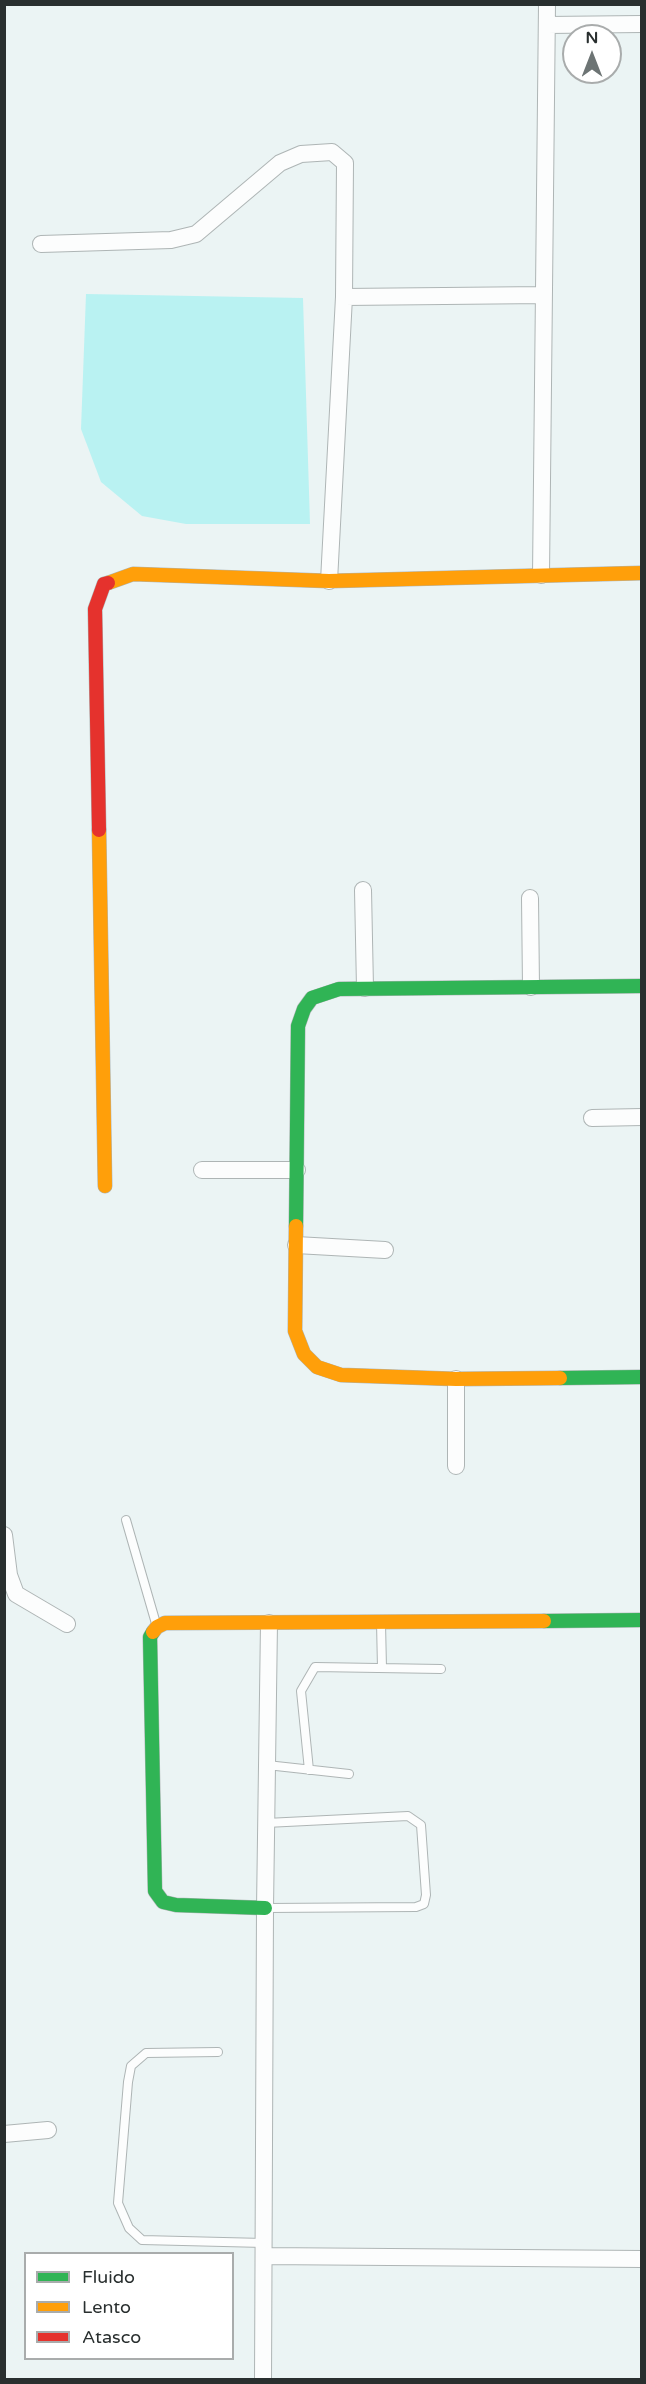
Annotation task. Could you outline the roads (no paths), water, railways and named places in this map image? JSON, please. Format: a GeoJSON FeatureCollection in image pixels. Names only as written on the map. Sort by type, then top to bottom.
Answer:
{"type":"FeatureCollection","features":[{"type":"Feature","properties":{"kind":"street"},"geometry":{"type":"LineString","coordinates":[[541,575],[547,4]]}},
{"type":"Feature","properties":{"kind":"street"},"geometry":{"type":"LineString","coordinates":[[547,25],[642,24]]}},
{"type":"Feature","properties":{"kind":"street"},"geometry":{"type":"LineString","coordinates":[[41,244],[171,240],[196,234],[280,164],[301,154],[332,152],[345,164],[344,297],[329,581]]}},
{"type":"Feature","properties":{"kind":"street"},"geometry":{"type":"LineString","coordinates":[[344,297],[544,295]]}},
{"type":"Feature","properties":{"kind":"street"},"geometry":{"type":"LineString","coordinates":[[105,1186],[95,609],[104,584],[133,574],[329,581],[642,573]]}},
{"type":"Feature","properties":{"kind":"street"},"geometry":{"type":"LineString","coordinates":[[363,890],[365,988]]}},
{"type":"Feature","properties":{"kind":"street"},"geometry":{"type":"LineString","coordinates":[[530,898],[531,987]]}},
{"type":"Feature","properties":{"kind":"street"},"geometry":{"type":"LineString","coordinates":[[642,986],[365,988],[339,989],[312,998],[298,1026],[295,1331],[304,1354],[317,1367],[341,1375],[456,1378],[642,1377]]}},
{"type":"Feature","properties":{"kind":"street"},"geometry":{"type":"LineString","coordinates":[[592,1118],[642,1117]]}},
{"type":"Feature","properties":{"kind":"street"},"geometry":{"type":"LineString","coordinates":[[202,1170],[297,1170]]}},
{"type":"Feature","properties":{"kind":"street"},"geometry":{"type":"LineString","coordinates":[[296,1245],[384,1250]]}},
{"type":"Feature","properties":{"kind":"street"},"geometry":{"type":"LineString","coordinates":[[456,1378],[456,1466]]}},
{"type":"Feature","properties":{"kind":"street"},"geometry":{"type":"LineString","coordinates":[[4,1535],[9,1575],[16,1593],[67,1624]]}},
{"type":"Feature","properties":{"kind":"street"},"geometry":{"type":"LineString","coordinates":[[265,1908],[176,1905],[163,1902],[155,1891],[150,1637],[157,1627],[165,1623],[642,1620]]}},
{"type":"Feature","properties":{"kind":"street"},"geometry":{"type":"LineString","coordinates":[[263,2379],[269,1623]]}},
{"type":"Feature","properties":{"kind":"street"},"geometry":{"type":"LineString","coordinates":[[4,2134],[48,2130]]}},
{"type":"Feature","properties":{"kind":"street"},"geometry":{"type":"LineString","coordinates":[[264,2249],[642,2259]]}},
{"type":"Feature","properties":{"kind":"lane"},"geometry":{"type":"LineString","coordinates":[[126,1520],[157,1627]]}},
{"type":"Feature","properties":{"kind":"lane"},"geometry":{"type":"LineString","coordinates":[[381,1622],[382,1668]]}},
{"type":"Feature","properties":{"kind":"lane"},"geometry":{"type":"LineString","coordinates":[[309,1770],[301,1692],[315,1667],[441,1669]]}},
{"type":"Feature","properties":{"kind":"lane"},"geometry":{"type":"LineString","coordinates":[[267,1765],[349,1774]]}},
{"type":"Feature","properties":{"kind":"lane"},"geometry":{"type":"LineString","coordinates":[[265,1908],[416,1907],[424,1904],[426,1895],[421,1825],[408,1816],[266,1823]]}},
{"type":"Feature","properties":{"kind":"lane"},"geometry":{"type":"LineString","coordinates":[[218,2052],[146,2053],[131,2066],[118,2203],[129,2228],[142,2240],[264,2249]]}}]}
